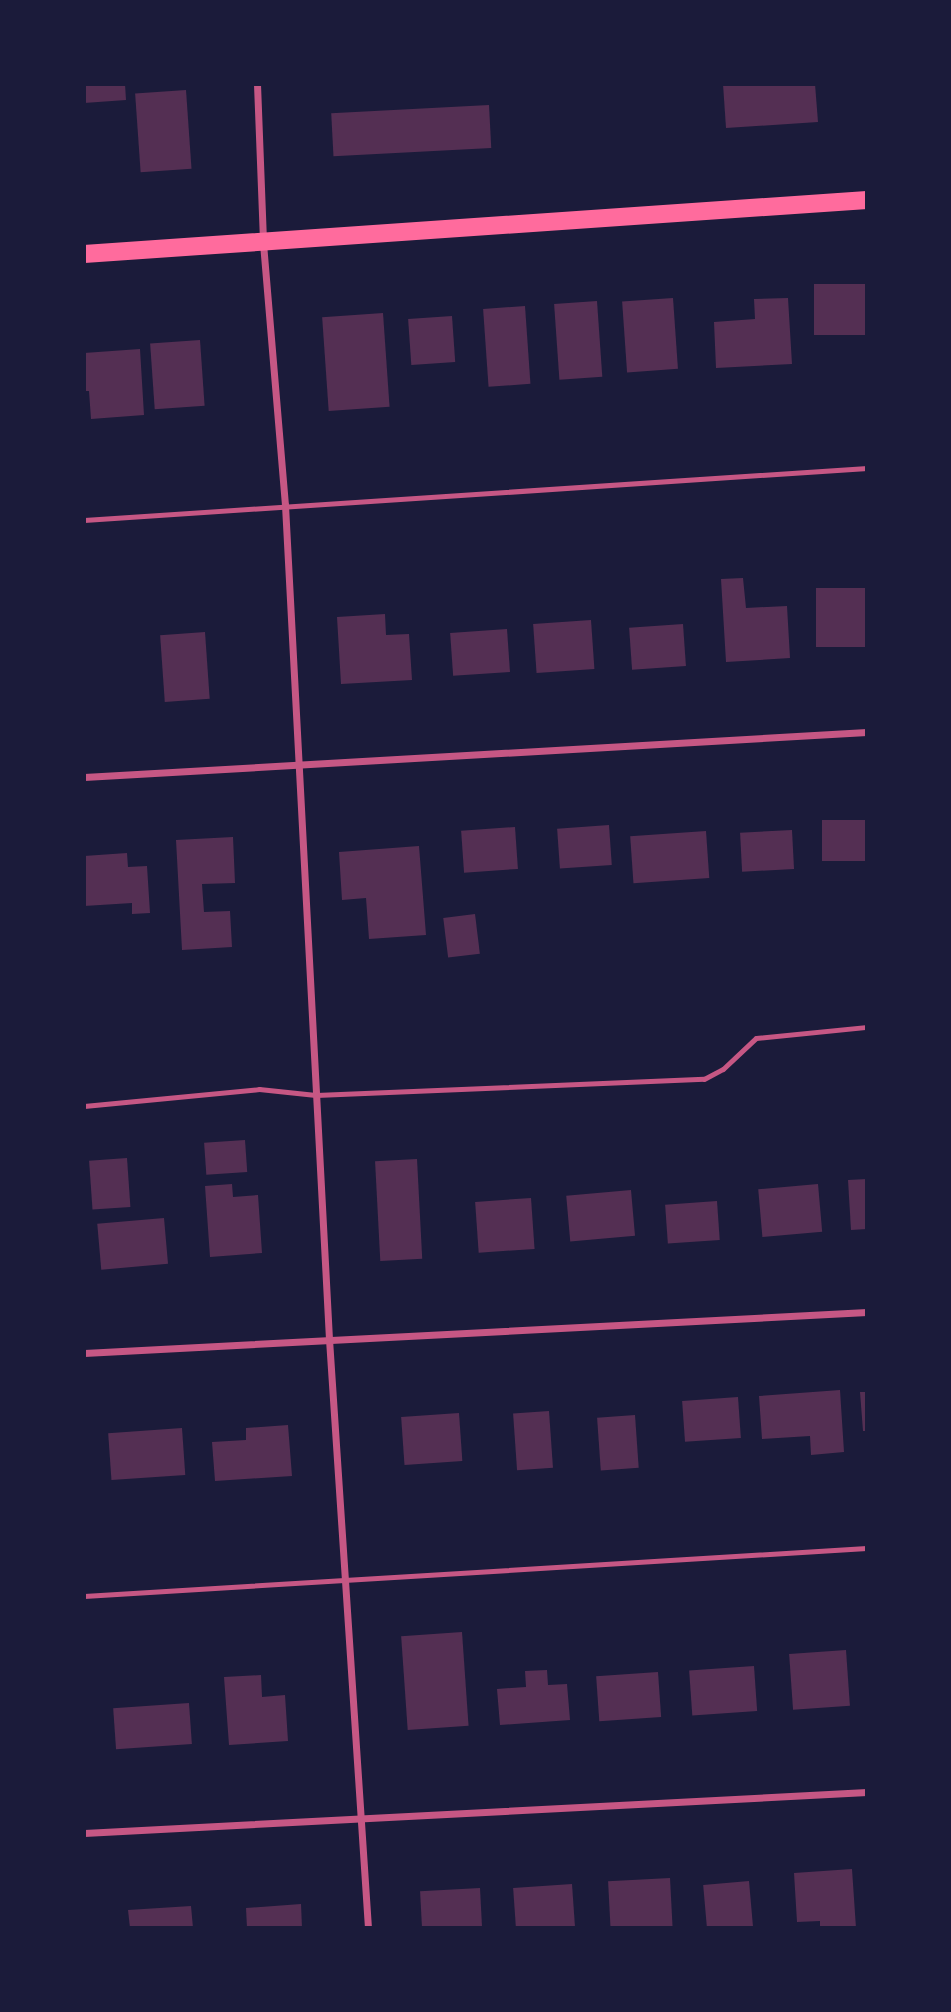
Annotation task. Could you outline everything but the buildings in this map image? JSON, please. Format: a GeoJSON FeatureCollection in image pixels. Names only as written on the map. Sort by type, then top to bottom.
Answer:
{"type":"FeatureCollection","features":[{"type":"Feature","properties":{"kind":"main road"},"geometry":{"type":"LineString","coordinates":[[84,254],[867,200]]}},
{"type":"Feature","properties":{"kind":"street"},"geometry":{"type":"LineString","coordinates":[[257,84],[263,243],[285,505],[329,1339],[349,1579],[368,1928]]}},
{"type":"Feature","properties":{"kind":"street"},"geometry":{"type":"LineString","coordinates":[[84,777],[297,767],[867,732]]}},
{"type":"Feature","properties":{"kind":"street"},"geometry":{"type":"LineString","coordinates":[[84,1353],[867,1312]]}},
{"type":"Feature","properties":{"kind":"street"},"geometry":{"type":"LineString","coordinates":[[84,1833],[362,1816],[867,1792]]}},
{"type":"Feature","properties":{"kind":"lane"},"geometry":{"type":"LineString","coordinates":[[84,520],[867,468]]}},
{"type":"Feature","properties":{"kind":"lane"},"geometry":{"type":"LineString","coordinates":[[84,1106],[259,1089],[316,1096],[704,1079],[723,1069],[757,1038],[867,1027]]}},
{"type":"Feature","properties":{"kind":"lane"},"geometry":{"type":"LineString","coordinates":[[84,1596],[867,1549]]}}]}
